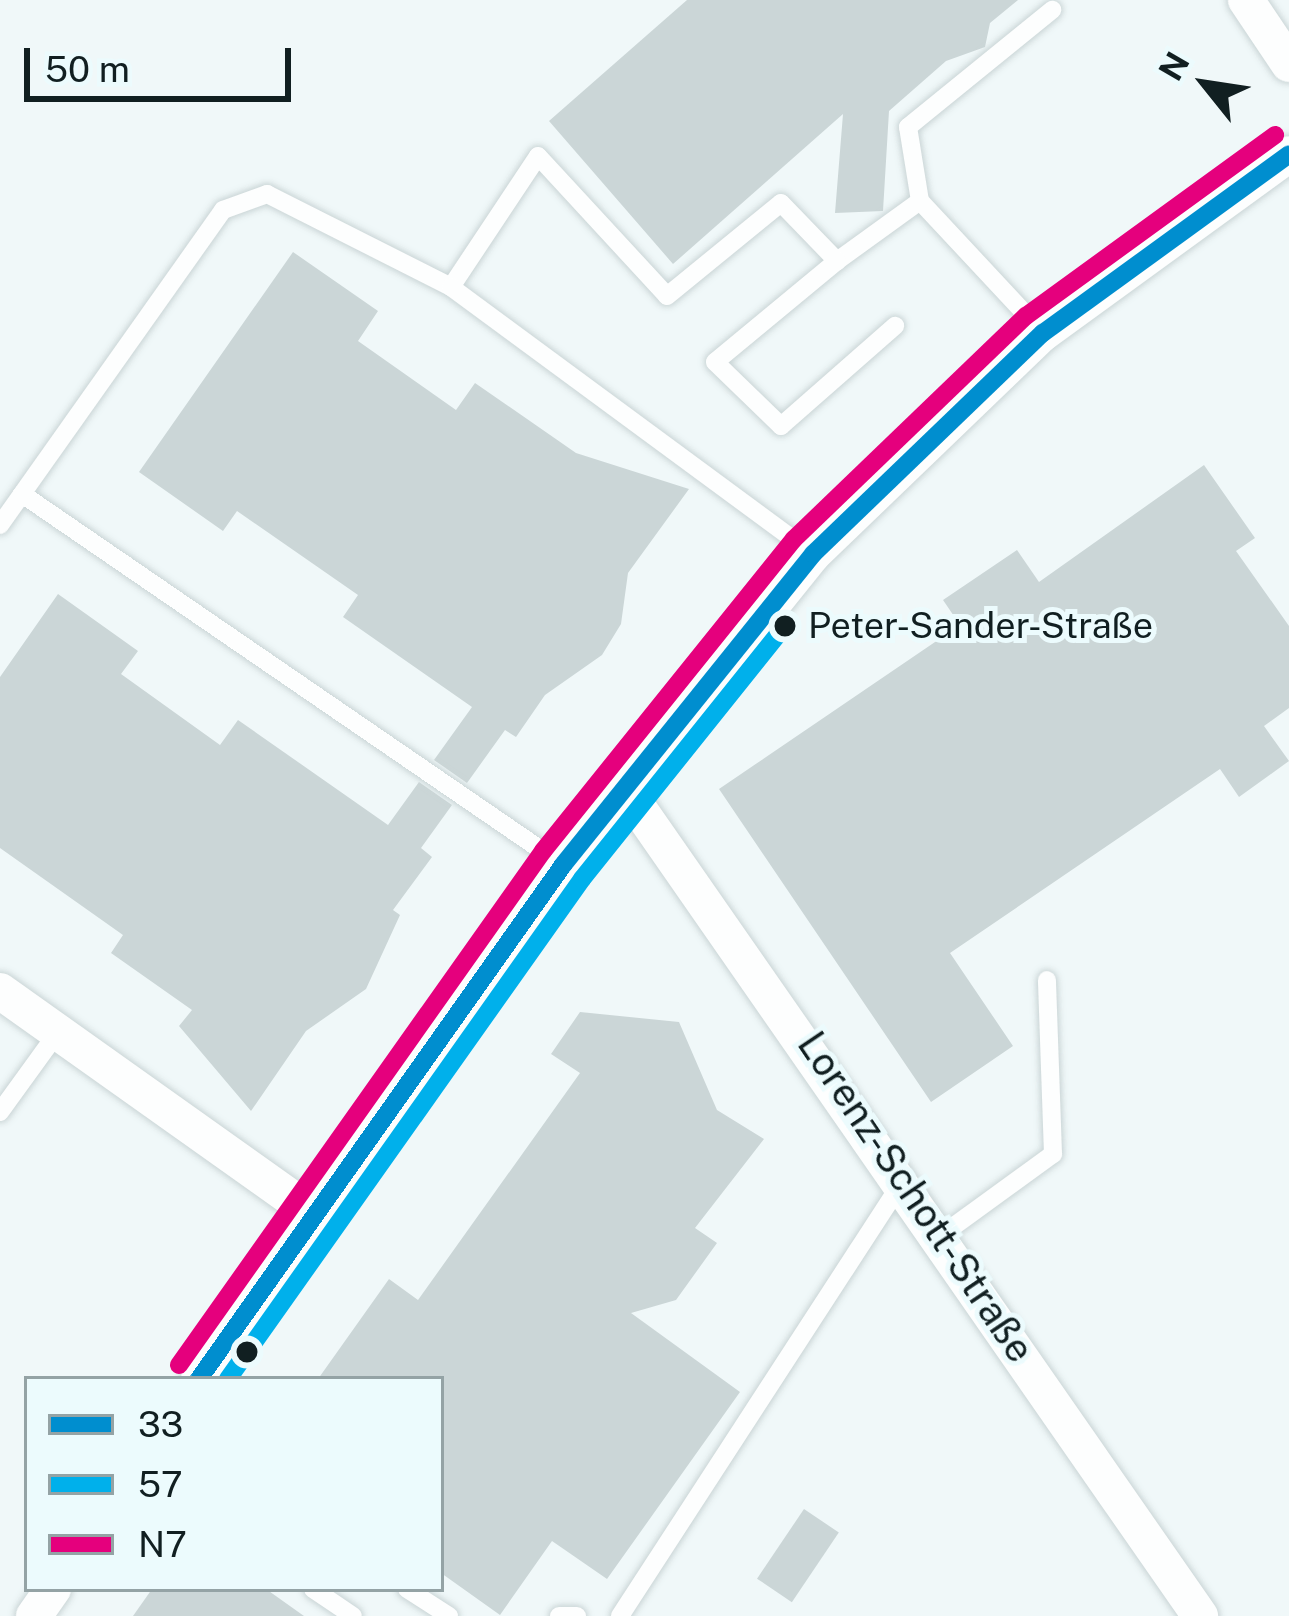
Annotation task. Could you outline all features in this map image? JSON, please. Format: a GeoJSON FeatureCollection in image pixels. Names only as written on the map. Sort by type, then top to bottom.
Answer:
{"type":"FeatureCollection","features":[{"type":"Feature","properties":{"kind":"street"},"geometry":{"type":"LineString","coordinates":[[1246,0],[1289,64]]}},
{"type":"Feature","properties":{"kind":"street"},"geometry":{"type":"LineString","coordinates":[[201,1376],[312,1213],[563,865],[813,554],[1043,333],[1289,154]]}},
{"type":"Feature","properties":{"kind":"street","name":"Lorenz-Schott-Straße"},"geometry":{"type":"LineString","coordinates":[[623,786],[943,1234],[1200,1616]]}},
{"type":"Feature","properties":{"kind":"street"},"geometry":{"type":"LineString","coordinates":[[0,991],[312,1213]]}},
{"type":"Feature","properties":{"kind":"lane"},"geometry":{"type":"LineString","coordinates":[[1043,333],[920,201],[908,128],[1052,10]]}},
{"type":"Feature","properties":{"kind":"lane"},"geometry":{"type":"LineString","coordinates":[[451,287],[538,157],[667,296],[781,203],[837,261]]}},
{"type":"Feature","properties":{"kind":"lane"},"geometry":{"type":"LineString","coordinates":[[0,525],[223,210],[267,194],[451,287],[813,554]]}},
{"type":"Feature","properties":{"kind":"lane"},"geometry":{"type":"LineString","coordinates":[[895,326],[781,426],[715,362],[837,261],[920,201]]}},
{"type":"Feature","properties":{"kind":"lane"},"geometry":{"type":"LineString","coordinates":[[22,494],[563,865]]}},
{"type":"Feature","properties":{"kind":"lane"},"geometry":{"type":"LineString","coordinates":[[943,1234],[1053,1154],[1048,980]]}},
{"type":"Feature","properties":{"kind":"lane"},"geometry":{"type":"LineString","coordinates":[[0,1112],[58,1032]]}},
{"type":"Feature","properties":{"kind":"lane"},"geometry":{"type":"LineString","coordinates":[[620,1616],[904,1178]]}},
{"type":"Feature","properties":{"kind":"lane"},"geometry":{"type":"LineString","coordinates":[[318,1592],[353,1616]]}},
{"type":"Feature","properties":{"kind":"lane"},"geometry":{"type":"LineString","coordinates":[[412,1592],[448,1616]]}},
{"type":"Feature","properties":{"kind":"lane"},"geometry":{"type":"LineString","coordinates":[[559,1616],[577,1616]]}},
{"type":"Feature","properties":{"kind":"building"},"geometry":{"type":"Polygon","coordinates":[[[687,0],[1018,0],[990,23],[985,47],[946,61],[889,111],[883,211],[835,213],[843,114],[673,264],[549,121],[687,0]]]}},
{"type":"Feature","properties":{"kind":"building"},"geometry":{"type":"Polygon","coordinates":[[[293,252],[378,311],[358,341],[456,410],[475,383],[576,453],[689,489],[628,573],[621,624],[602,655],[545,695],[516,737],[505,730],[467,783],[434,760],[472,707],[343,617],[358,595],[237,511],[223,531],[139,472],[293,252]]]}},
{"type":"Feature","properties":{"kind":"building"},"geometry":{"type":"Polygon","coordinates":[[[1204,465],[1255,538],[1236,551],[1289,626],[1289,708],[1264,726],[1289,761],[1239,797],[1220,769],[950,953],[1013,1046],[931,1102],[719,789],[960,625],[943,600],[1017,550],[1039,582],[1204,465]]]}},
{"type":"Feature","properties":{"kind":"building"},"geometry":{"type":"Polygon","coordinates":[[[58,594],[138,651],[121,674],[220,745],[238,720],[388,825],[419,782],[452,805],[421,848],[432,857],[393,910],[400,915],[366,989],[306,1031],[251,1111],[179,1026],[192,1010],[111,953],[123,935],[0,848],[0,677],[58,594]]]}},
{"type":"Feature","properties":{"kind":"building"},"geometry":{"type":"Polygon","coordinates":[[[580,1012],[679,1022],[717,1110],[764,1139],[695,1228],[717,1243],[676,1300],[631,1313],[740,1392],[607,1579],[552,1541],[500,1615],[444,1575],[444,1376],[320,1376],[389,1279],[418,1300],[580,1073],[551,1054],[580,1012]]]}},
{"type":"Feature","properties":{"kind":"building"},"geometry":{"type":"Polygon","coordinates":[[[804,1509],[839,1532],[792,1602],[757,1579],[804,1509]]]}},
{"type":"Feature","properties":{"kind":"building"},"geometry":{"type":"Polygon","coordinates":[[[150,1592],[270,1592],[304,1616],[133,1616],[150,1592]]]}},
{"type":"Feature","properties":{"kind":"transit line","name":"N7"},"geometry":{"type":"LineString","coordinates":[[179,1365],[543,851],[794,539],[1026,316],[1275,135]]}},
{"type":"Feature","properties":{"kind":"transit line","name":"33"},"geometry":{"type":"LineString","coordinates":[[201,1376],[563,865],[813,554],[1043,333],[1289,154]]}},
{"type":"Feature","properties":{"kind":"transit line","name":"57"},"geometry":{"type":"LineString","coordinates":[[230,1376],[582,879],[785,626]]}},
{"type":"Feature","properties":{"kind":"place","name":"Peter-Sander-Straße"},"geometry":{"type":"Point","coordinates":[785,626]}}]}
